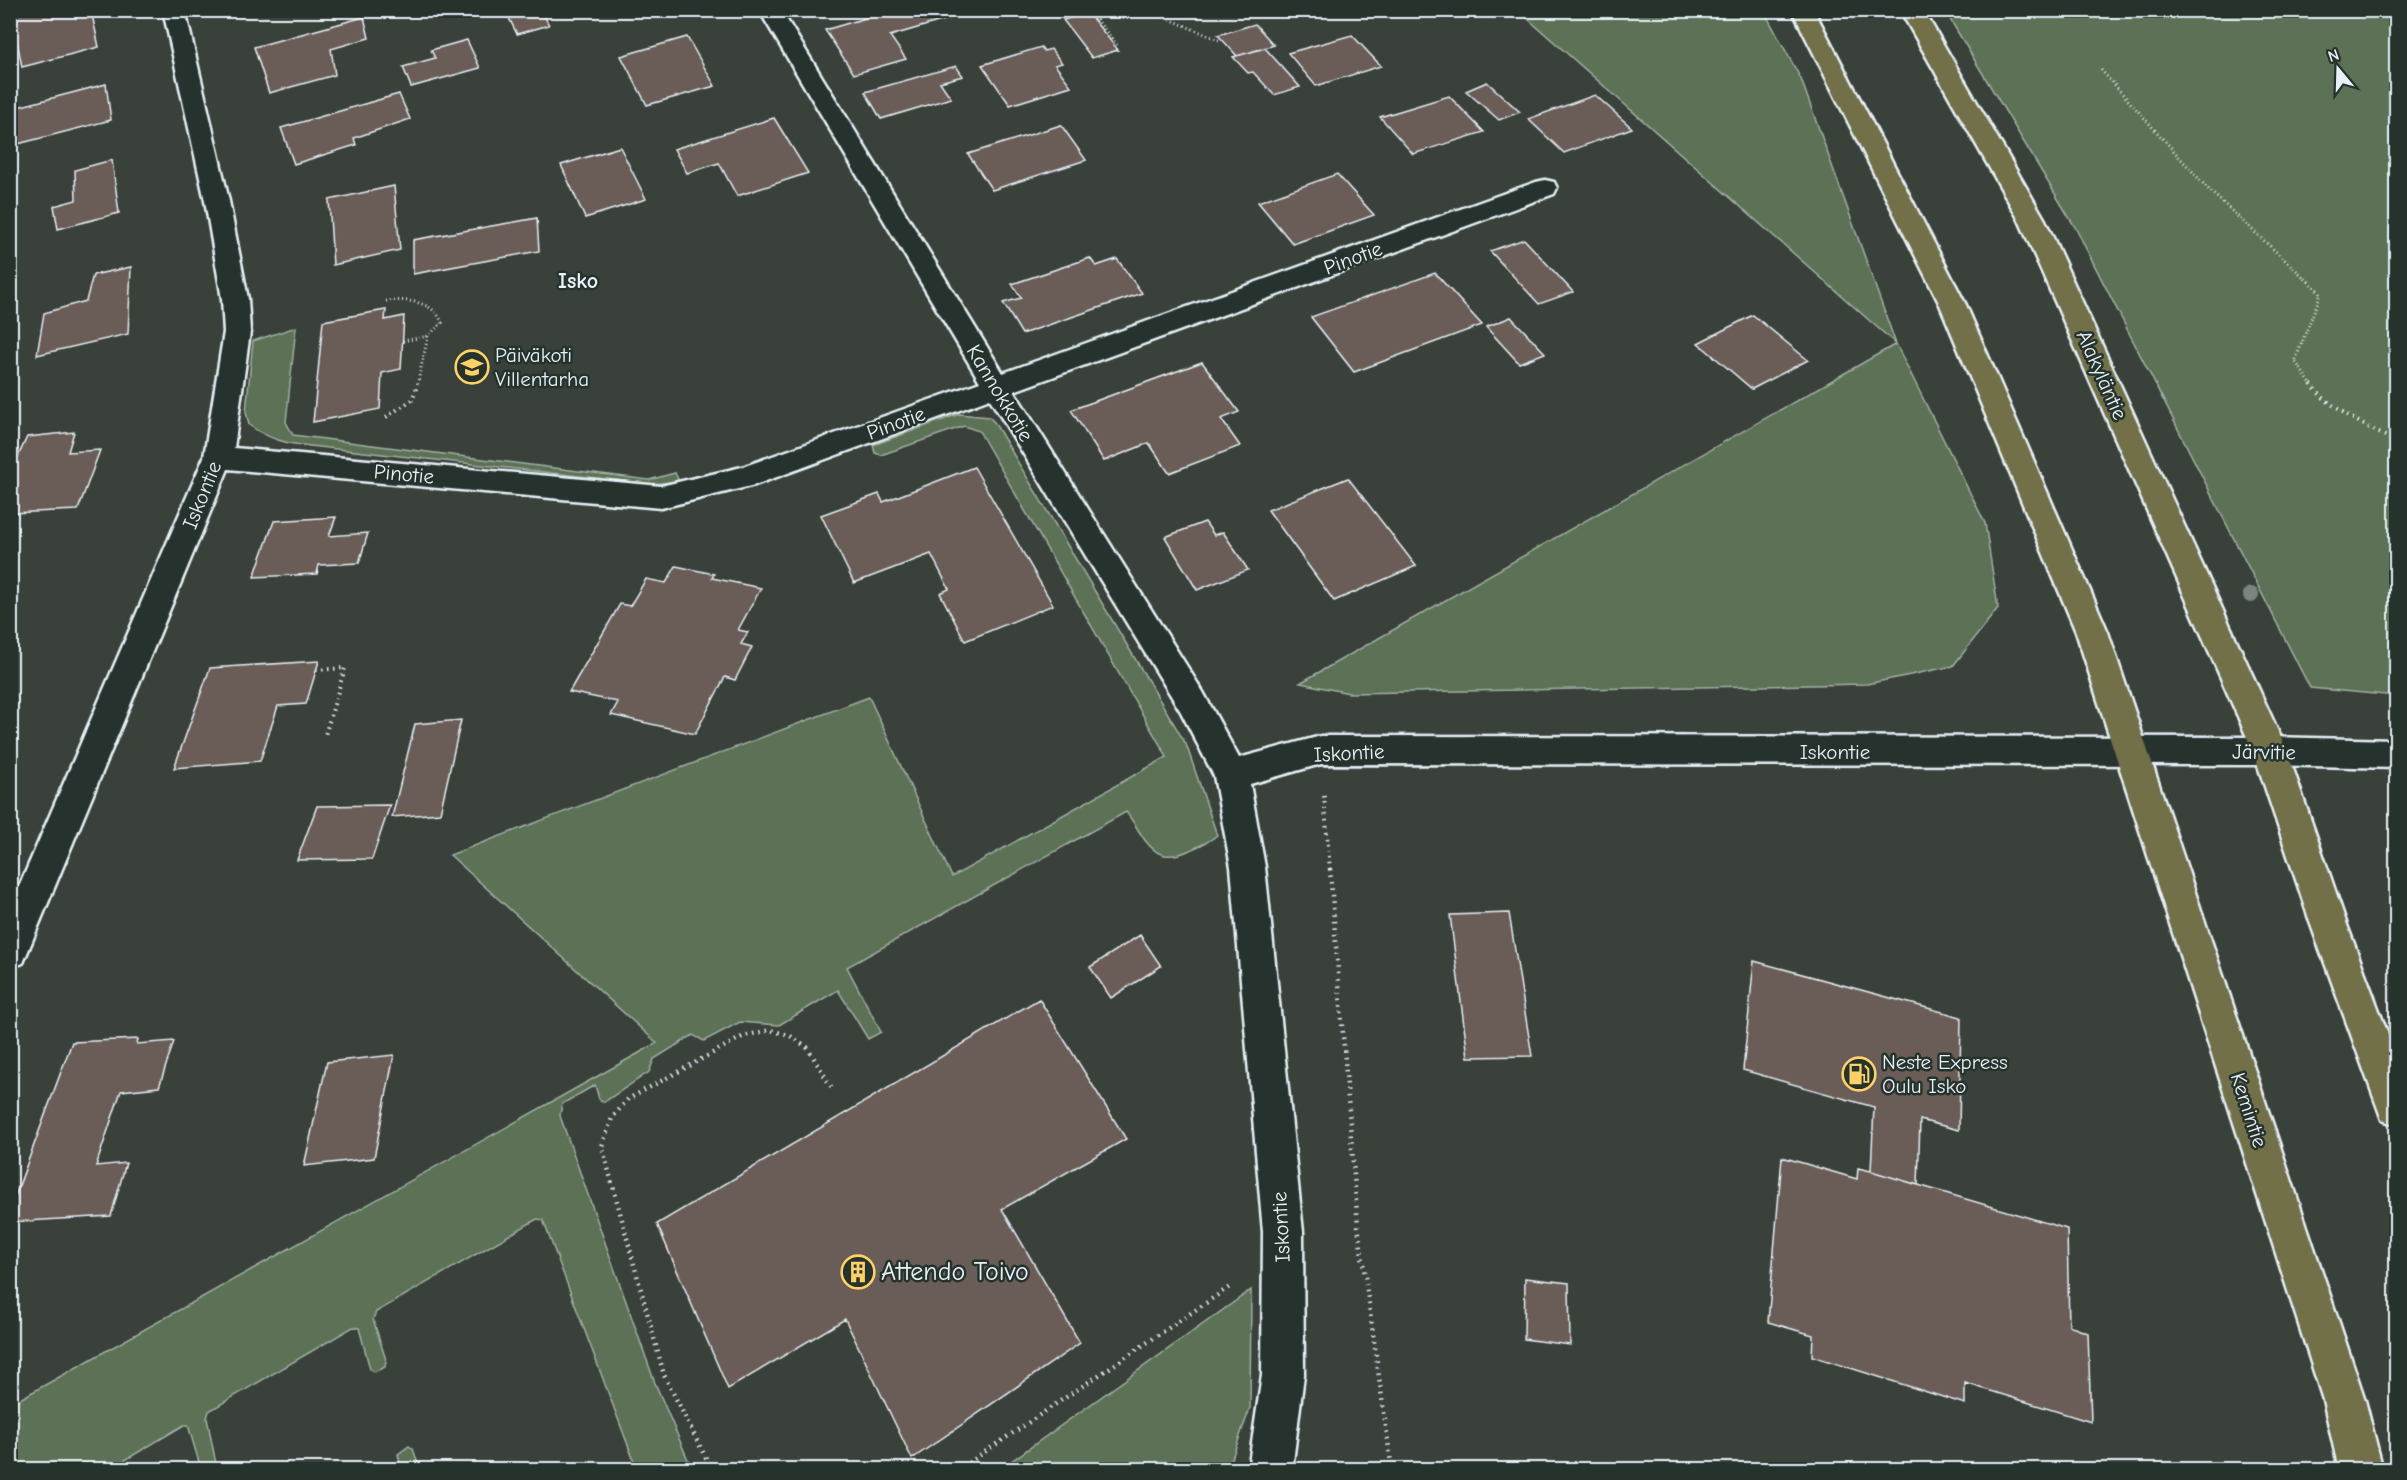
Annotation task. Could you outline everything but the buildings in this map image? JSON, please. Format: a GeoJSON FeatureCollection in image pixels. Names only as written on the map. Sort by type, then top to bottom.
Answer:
{"type":"FeatureCollection","features":[{"type":"Feature","properties":{"kind":"main road"},"geometry":{"type":"LineString","coordinates":[[1803,10],[1953,305],[2092,632],[2132,751]]}},
{"type":"Feature","properties":{"kind":"main road","name":"Alakyläntie"},"geometry":{"type":"LineString","coordinates":[[1911,10],[2032,220],[2270,751]]}},
{"type":"Feature","properties":{"kind":"main road","name":"Kemintie"},"geometry":{"type":"LineString","coordinates":[[2132,751],[2344,1400],[2361,1470]]}},
{"type":"Feature","properties":{"kind":"main road"},"geometry":{"type":"LineString","coordinates":[[2270,751],[2329,925],[2397,1106]]}},
{"type":"Feature","properties":{"kind":"street","name":"Iskontie"},"geometry":{"type":"LineString","coordinates":[[10,951],[218,457],[237,332],[235,299],[217,201],[174,10]]}},
{"type":"Feature","properties":{"kind":"street","name":"Kannokkotie"},"geometry":{"type":"LineString","coordinates":[[781,13],[997,387],[1192,702],[1231,775]]}},
{"type":"Feature","properties":{"kind":"street","name":"Pinotie"},"geometry":{"type":"LineString","coordinates":[[218,457],[661,497],[744,477],[1545,188]]}},
{"type":"Feature","properties":{"kind":"street","name":"Iskontie"},"geometry":{"type":"LineString","coordinates":[[1270,1470],[1282,1375],[1284,1251],[1248,867],[1231,775],[1321,750],[2132,751]]}},
{"type":"Feature","properties":{"kind":"street","name":"Järvitie"},"geometry":{"type":"LineString","coordinates":[[2132,751],[2397,754]]}},
{"type":"Feature","properties":{"kind":"path"},"geometry":{"type":"LineString","coordinates":[[1089,10],[1117,45]]}},
{"type":"Feature","properties":{"kind":"path"},"geometry":{"type":"LineString","coordinates":[[1148,10],[1219,40]]}},
{"type":"Feature","properties":{"kind":"path"},"geometry":{"type":"LineString","coordinates":[[2101,70],[2210,190],[2321,293],[2295,361],[2318,394],[2376,432],[2397,441]]}},
{"type":"Feature","properties":{"kind":"path"},"geometry":{"type":"LineString","coordinates":[[386,300],[408,298],[422,303],[440,315],[441,323],[428,336],[412,400],[386,417]]}},
{"type":"Feature","properties":{"kind":"path"},"geometry":{"type":"LineString","coordinates":[[403,341],[428,336]]}},
{"type":"Feature","properties":{"kind":"path"},"geometry":{"type":"LineString","coordinates":[[316,670],[345,668],[325,735]]}},
{"type":"Feature","properties":{"kind":"path"},"geometry":{"type":"LineString","coordinates":[[1321,750],[1358,1226],[1392,1470]]}},
{"type":"Feature","properties":{"kind":"path"},"geometry":{"type":"LineString","coordinates":[[712,1470],[664,1375],[602,1146],[612,1118],[628,1099],[744,1036],[770,1030],[789,1035],[807,1047],[832,1089]]}},
{"type":"Feature","properties":{"kind":"path"},"geometry":{"type":"LineString","coordinates":[[958,1470],[1284,1251]]}},
{"type":"Feature","properties":{"kind":"green space"},"geometry":{"type":"Polygon","coordinates":[[[1519,11],[1764,11],[1801,79],[1896,344],[1519,11]]]}},
{"type":"Feature","properties":{"kind":"green space"},"geometry":{"type":"Polygon","coordinates":[[[1945,11],[2396,11],[2396,696],[2310,688],[2075,227],[1945,11]]]}},
{"type":"Feature","properties":{"kind":"green space"},"geometry":{"type":"Polygon","coordinates":[[[296,327],[286,422],[293,435],[649,480],[675,473],[679,481],[651,484],[302,445],[271,437],[249,425],[246,412],[253,341],[296,327]]]}},
{"type":"Feature","properties":{"kind":"green space"},"geometry":{"type":"Polygon","coordinates":[[[1896,344],[1985,523],[1998,608],[1953,666],[1867,684],[1349,693],[1300,683],[1896,344]]]}},
{"type":"Feature","properties":{"kind":"green space"},"geometry":{"type":"Polygon","coordinates":[[[959,414],[989,417],[994,422],[1186,744],[1217,835],[1188,851],[1165,855],[1150,846],[1126,812],[847,967],[881,1032],[868,1039],[838,990],[779,1025],[740,1022],[704,1041],[693,1035],[654,1059],[649,1072],[604,1102],[599,1099],[595,1085],[562,1104],[560,1116],[655,1383],[692,1469],[637,1469],[543,1220],[537,1219],[376,1312],[373,1319],[386,1360],[385,1367],[374,1372],[370,1369],[359,1328],[353,1327],[209,1411],[207,1418],[216,1464],[211,1469],[201,1469],[188,1425],[184,1425],[125,1460],[120,1469],[11,1469],[11,1404],[657,1043],[450,855],[869,697],[952,877],[1167,757],[979,431],[964,426],[881,455],[875,453],[873,445],[959,414]]]}},
{"type":"Feature","properties":{"kind":"green space"},"geometry":{"type":"Polygon","coordinates":[[[1251,1290],[1250,1408],[1228,1469],[1000,1469],[1251,1290]]]}},
{"type":"Feature","properties":{"kind":"green space"},"geometry":{"type":"Polygon","coordinates":[[[409,1446],[413,1449],[420,1469],[401,1469],[398,1454],[409,1446]]]}},
{"type":"Feature","properties":{"kind":"place","name":"Päiväkoti Villentarha"},"geometry":{"type":"Point","coordinates":[472,367]}},
{"type":"Feature","properties":{"kind":"place","name":"Neste Express Oulu Isko"},"geometry":{"type":"Point","coordinates":[1859,1074]}},
{"type":"Feature","properties":{"kind":"place","name":"Attendo Toivo"},"geometry":{"type":"Point","coordinates":[858,1272]}},
{"type":"Feature","properties":{"kind":"district","name":"Isko"},"geometry":{"type":"Point","coordinates":[578,281]}}]}
